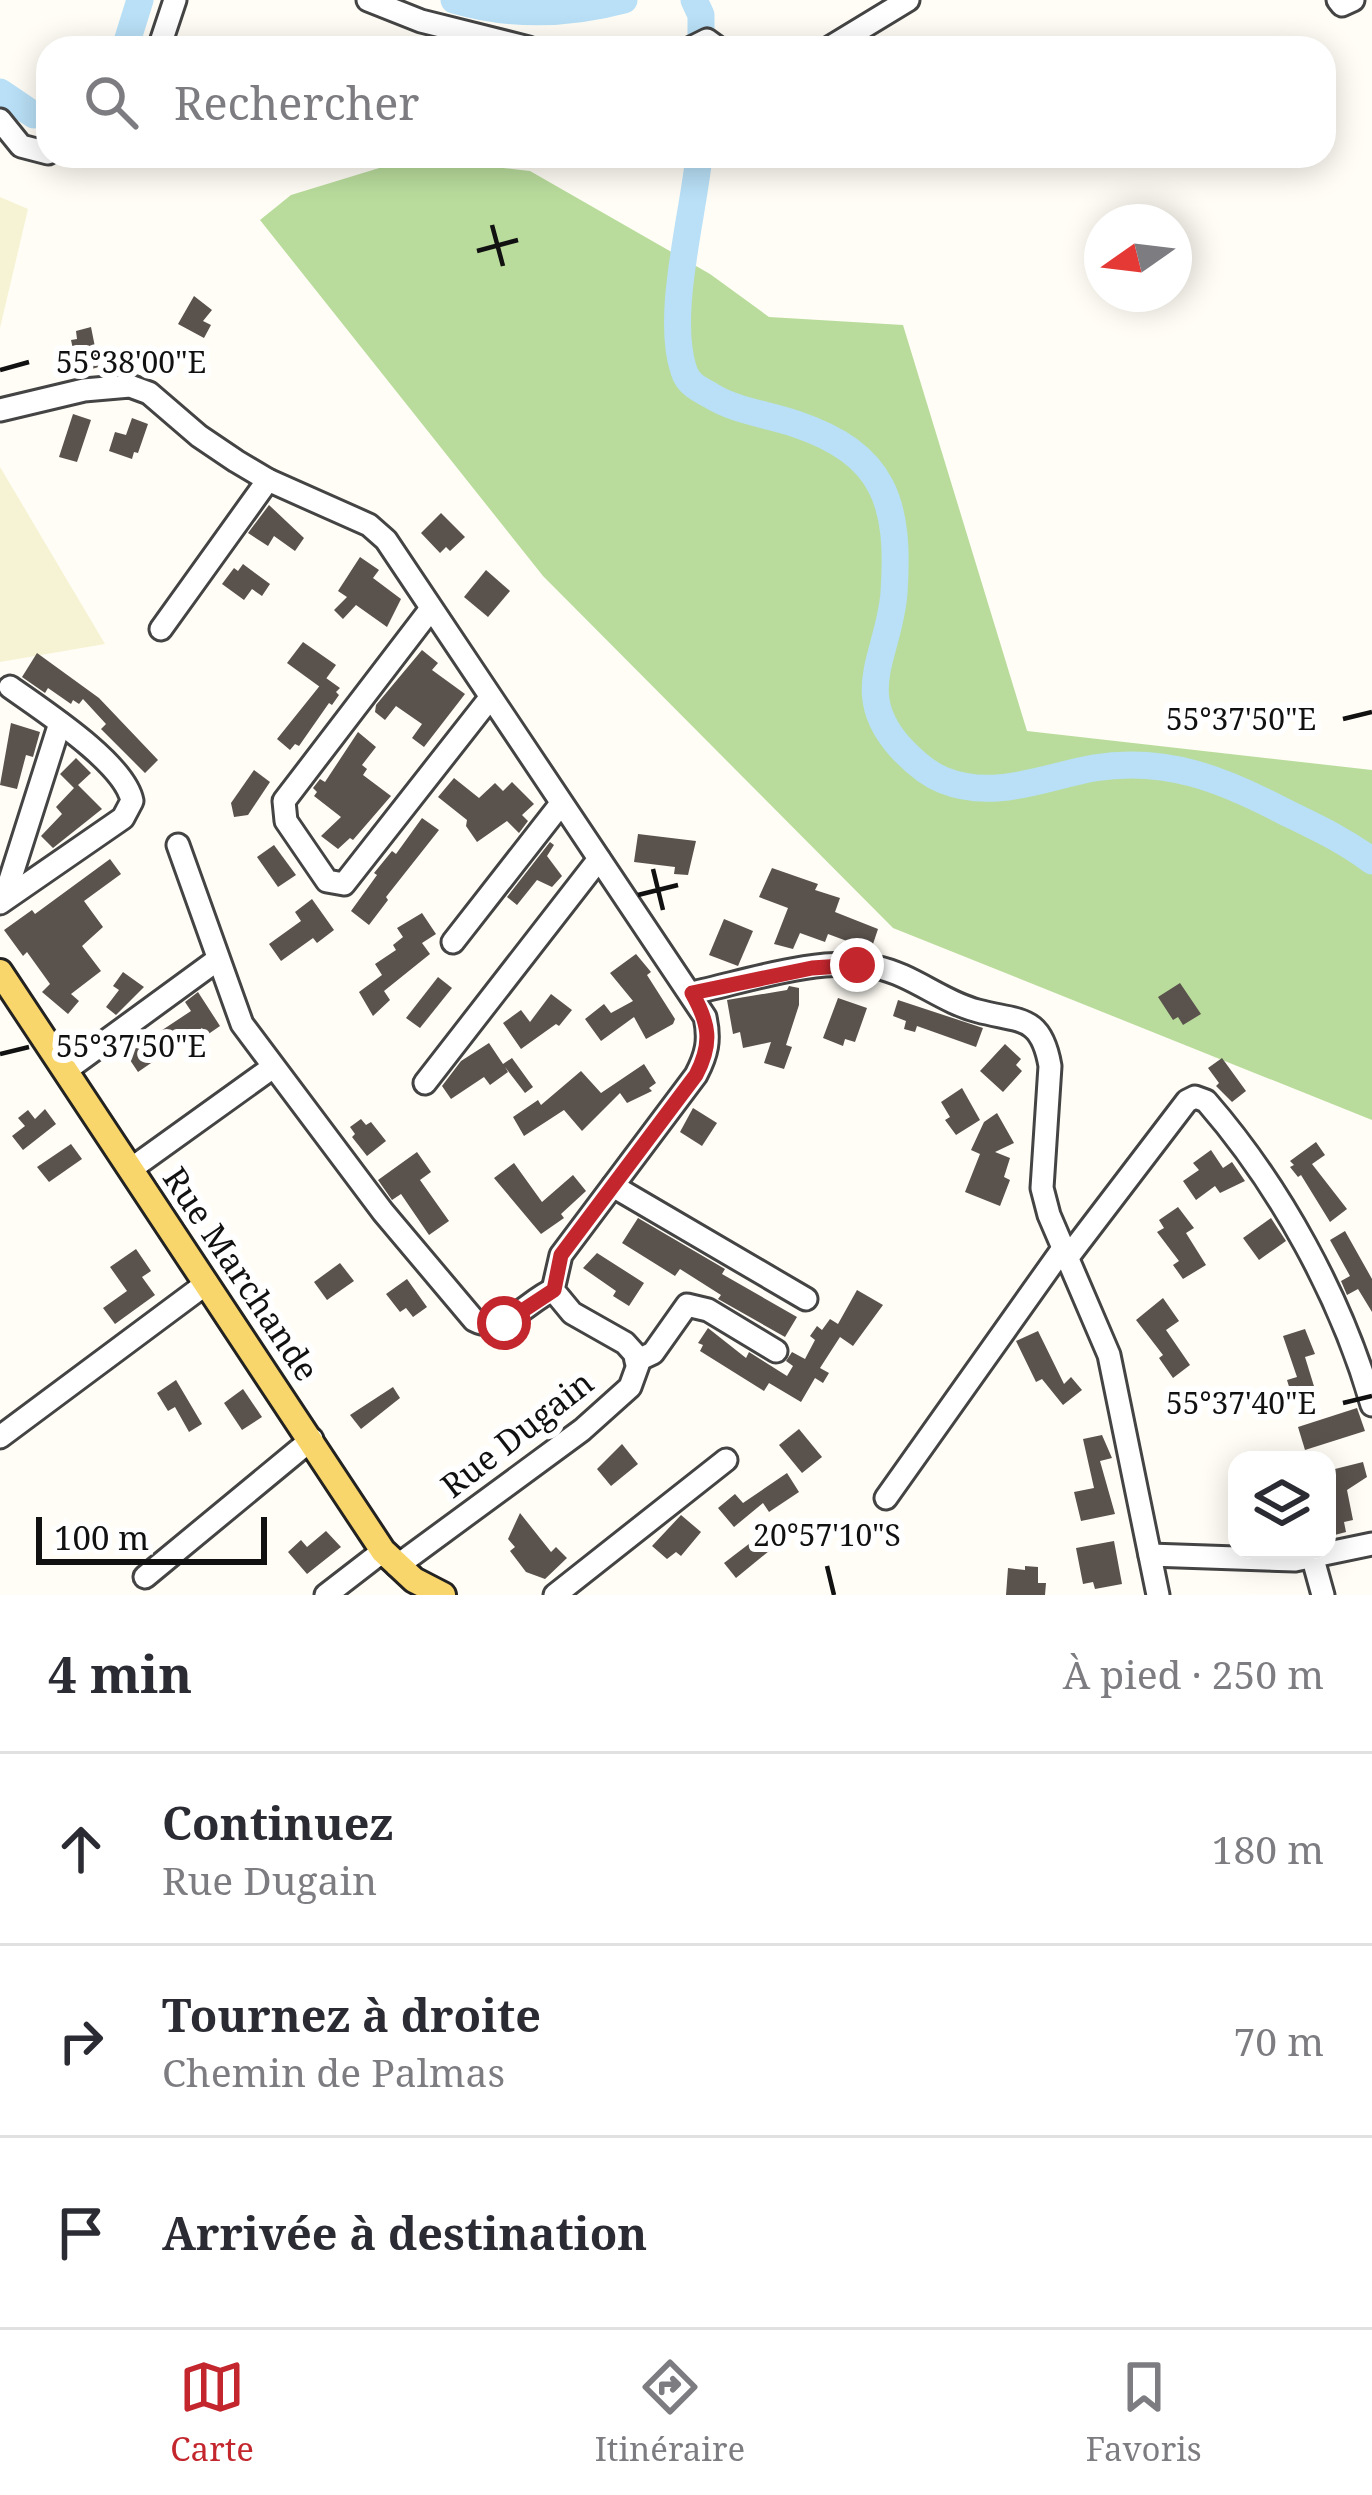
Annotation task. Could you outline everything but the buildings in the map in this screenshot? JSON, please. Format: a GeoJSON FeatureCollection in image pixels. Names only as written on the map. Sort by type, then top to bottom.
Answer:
{"type":"FeatureCollection","features":[{"type":"Feature","properties":{"kind":"main road","name":"Rue Marchande"},"geometry":{"type":"LineString","coordinates":[[0,972],[390,1558],[443,1595]]}},
{"type":"Feature","properties":{"kind":"street"},"geometry":{"type":"LineString","coordinates":[[163,36],[175,0]]}},
{"type":"Feature","properties":{"kind":"street"},"geometry":{"type":"LineString","coordinates":[[368,0],[421,21],[481,36]]}},
{"type":"Feature","properties":{"kind":"street"},"geometry":{"type":"LineString","coordinates":[[850,36],[908,0]]}},
{"type":"Feature","properties":{"kind":"street"},"geometry":{"type":"LineString","coordinates":[[1338,0],[1342,4],[1353,0]]}},
{"type":"Feature","properties":{"kind":"street"},"geometry":{"type":"LineString","coordinates":[[0,120],[21,146],[36,150]]}},
{"type":"Feature","properties":{"kind":"street"},"geometry":{"type":"LineString","coordinates":[[0,410],[83,390],[130,386],[149,393],[199,436],[268,480],[369,525],[386,540],[560,805],[692,993],[705,1017],[706,1057],[561,1255],[554,1290],[504,1323],[486,1326],[474,1320],[383,1212],[242,1024],[178,844]]}},
{"type":"Feature","properties":{"kind":"street"},"geometry":{"type":"LineString","coordinates":[[161,629],[268,480]]}},
{"type":"Feature","properties":{"kind":"street"},"geometry":{"type":"LineString","coordinates":[[430,610],[284,801],[286,821],[327,880],[344,884],[490,698]]}},
{"type":"Feature","properties":{"kind":"street"},"geometry":{"type":"LineString","coordinates":[[2,901],[130,811],[125,782],[60,722],[10,687]]}},
{"type":"Feature","properties":{"kind":"street"},"geometry":{"type":"LineString","coordinates":[[2,901],[60,722]]}},
{"type":"Feature","properties":{"kind":"street"},"geometry":{"type":"LineString","coordinates":[[453,942],[560,805]]}},
{"type":"Feature","properties":{"kind":"street"},"geometry":{"type":"LineString","coordinates":[[425,1083],[598,859]]}},
{"type":"Feature","properties":{"kind":"street"},"geometry":{"type":"LineString","coordinates":[[65,1071],[218,960]]}},
{"type":"Feature","properties":{"kind":"street"},"geometry":{"type":"LineString","coordinates":[[692,993],[812,968],[857,965],[897,974],[978,1011],[1022,1018],[1041,1037],[1050,1066],[1042,1188],[1109,1355],[1158,1595]]}},
{"type":"Feature","properties":{"kind":"street"},"geometry":{"type":"LineString","coordinates":[[131,1169],[273,1067]]}},
{"type":"Feature","properties":{"kind":"street"},"geometry":{"type":"LineString","coordinates":[[886,1498],[1066,1252],[1186,1101],[1196,1097],[1206,1101],[1298,1229],[1354,1343],[1372,1405]]}},
{"type":"Feature","properties":{"kind":"street"},"geometry":{"type":"LineString","coordinates":[[613,1186],[806,1299]]}},
{"type":"Feature","properties":{"kind":"street"},"geometry":{"type":"LineString","coordinates":[[0,1437],[206,1283]]}},
{"type":"Feature","properties":{"kind":"street","name":"Rue Dugain"},"geometry":{"type":"LineString","coordinates":[[326,1595],[582,1430],[630,1388],[636,1361],[625,1343],[572,1313],[554,1290]]}},
{"type":"Feature","properties":{"kind":"street"},"geometry":{"type":"LineString","coordinates":[[636,1361],[653,1353],[687,1305],[708,1310],[776,1351]]}},
{"type":"Feature","properties":{"kind":"street"},"geometry":{"type":"LineString","coordinates":[[146,1576],[312,1439]]}},
{"type":"Feature","properties":{"kind":"street"},"geometry":{"type":"LineString","coordinates":[[555,1595],[726,1460]]}},
{"type":"Feature","properties":{"kind":"street"},"geometry":{"type":"LineString","coordinates":[[1336,1553],[1372,1544]]}},
{"type":"Feature","properties":{"kind":"street"},"geometry":{"type":"LineString","coordinates":[[1150,1555],[1228,1557]]}},
{"type":"Feature","properties":{"kind":"street"},"geometry":{"type":"LineString","coordinates":[[1313,1559],[1323,1595]]}},
{"type":"Feature","properties":{"kind":"shaded area"},"geometry":{"type":"Polygon","coordinates":[[[0,197],[28,209],[0,328],[0,197]]]}},
{"type":"Feature","properties":{"kind":"shaded area"},"geometry":{"type":"Polygon","coordinates":[[[0,467],[105,644],[0,662],[0,467]]]}},
{"type":"Feature","properties":{"kind":"green space"},"geometry":{"type":"Polygon","coordinates":[[[379,168],[530,171],[710,274],[769,317],[903,325],[1027,731],[1372,770],[1372,1120],[893,928],[543,576],[260,220],[291,195],[379,168]]]}},
{"type":"Feature","properties":{"kind":"waterway"},"geometry":{"type":"LineString","coordinates":[[129,36],[140,0]]}},
{"type":"Feature","properties":{"kind":"waterway"},"geometry":{"type":"LineString","coordinates":[[454,0],[539,12],[624,0]]}},
{"type":"Feature","properties":{"kind":"waterway"},"geometry":{"type":"LineString","coordinates":[[694,0],[701,15],[701,36]]}},
{"type":"Feature","properties":{"kind":"waterway"},"geometry":{"type":"LineString","coordinates":[[0,92],[36,115]]}},
{"type":"Feature","properties":{"kind":"waterway"},"geometry":{"type":"LineString","coordinates":[[697,168],[677,323],[684,371],[694,386],[720,400],[796,424],[850,450],[881,486],[894,533],[895,561],[891,615],[875,690],[885,727],[904,752],[937,777],[981,788],[1120,765],[1170,768],[1262,800],[1372,861]]}},
{"type":"Feature","properties":{"kind":"route"},"geometry":{"type":"LineString","coordinates":[[504,1323],[554,1290],[561,1255],[696,1075],[706,1057],[709,1037],[692,993],[812,968],[857,965]]}}]}
